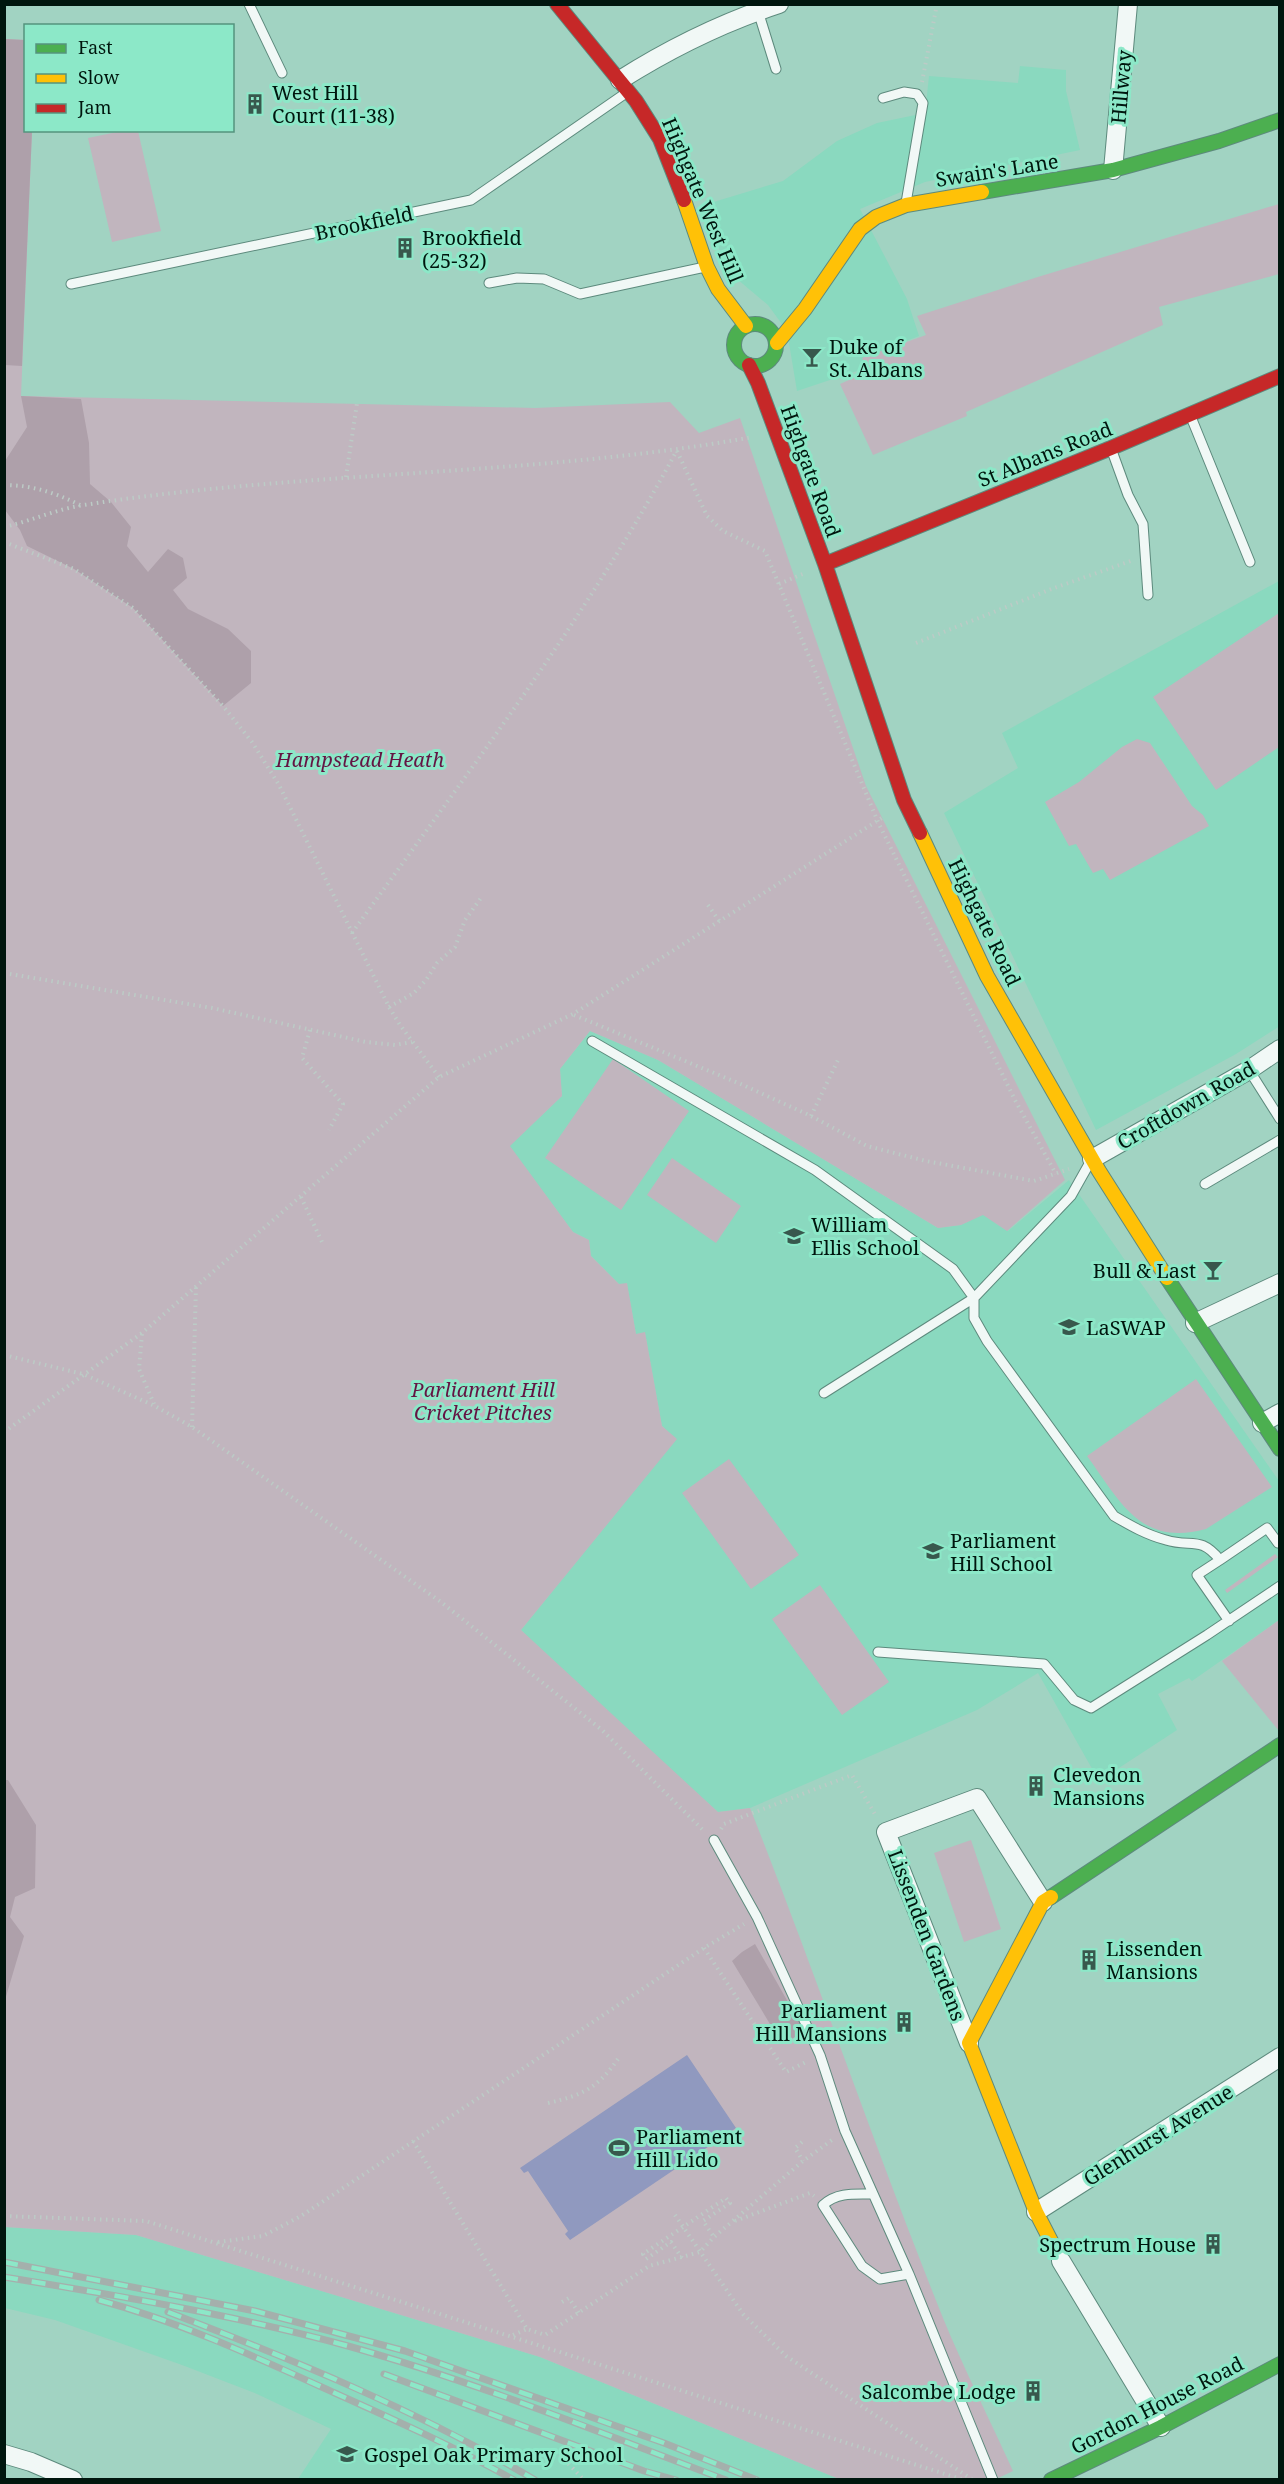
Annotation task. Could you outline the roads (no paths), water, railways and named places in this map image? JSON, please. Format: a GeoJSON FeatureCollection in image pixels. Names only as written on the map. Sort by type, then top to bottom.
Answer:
{"type":"FeatureCollection","features":[{"type":"Feature","properties":{"kind":"street","name":"Highgate West Hill"},"geometry":{"type":"LineString","coordinates":[[557,4],[624,86],[660,139],[688,209],[706,267],[718,289],[746,326]]}},
{"type":"Feature","properties":{"kind":"street"},"geometry":{"type":"LineString","coordinates":[[624,86],[662,56],[745,15],[779,4]]}},
{"type":"Feature","properties":{"kind":"street","name":"Hillway"},"geometry":{"type":"LineString","coordinates":[[1113,170],[1128,4]]}},
{"type":"Feature","properties":{"kind":"street","name":"Swain's Lane"},"geometry":{"type":"LineString","coordinates":[[777,343],[805,309],[860,229],[876,216],[906,205],[1113,170],[1219,141],[1280,120]]}},
{"type":"Feature","properties":{"kind":"street"},"geometry":{"type":"LineString","coordinates":[[762,324],[774,335],[777,343],[776,351],[765,364],[749,365],[736,355],[735,338],[746,326],[762,324]]}},
{"type":"Feature","properties":{"kind":"street","name":"Highgate Road"},"geometry":{"type":"LineString","coordinates":[[749,365],[758,383],[825,564],[904,800],[987,976],[1092,1159],[1195,1323],[1280,1449]]}},
{"type":"Feature","properties":{"kind":"street","name":"St Albans Road"},"geometry":{"type":"LineString","coordinates":[[825,564],[1112,448],[1280,376]]}},
{"type":"Feature","properties":{"kind":"street","name":"Croftdown Road"},"geometry":{"type":"LineString","coordinates":[[1092,1159],[1249,1070],[1280,1049]]}},
{"type":"Feature","properties":{"kind":"street"},"geometry":{"type":"LineString","coordinates":[[1195,1323],[1280,1283]]}},
{"type":"Feature","properties":{"kind":"street"},"geometry":{"type":"LineString","coordinates":[[1262,1423],[1280,1413]]}},
{"type":"Feature","properties":{"kind":"street","name":"Lissenden Gardens"},"geometry":{"type":"LineString","coordinates":[[969,2043],[1043,1902],[1280,1745]]}},
{"type":"Feature","properties":{"kind":"street","name":"Lissenden Gardens"},"geometry":{"type":"LineString","coordinates":[[1043,1902],[977,1798],[886,1833],[1036,2212],[1057,2253],[1161,2427]]}},
{"type":"Feature","properties":{"kind":"street","name":"Glenhurst Avenue"},"geometry":{"type":"LineString","coordinates":[[1036,2212],[1280,2057]]}},
{"type":"Feature","properties":{"kind":"street","name":"Gordon House Road"},"geometry":{"type":"LineString","coordinates":[[1051,2480],[1161,2427],[1280,2364]]}},
{"type":"Feature","properties":{"kind":"street"},"geometry":{"type":"LineString","coordinates":[[4,2454],[31,2462],[73,2480]]}},
{"type":"Feature","properties":{"kind":"lane"},"geometry":{"type":"LineString","coordinates":[[249,4],[282,73]]}},
{"type":"Feature","properties":{"kind":"lane"},"geometry":{"type":"LineString","coordinates":[[758,11],[776,69]]}},
{"type":"Feature","properties":{"kind":"lane","name":"Brookfield"},"geometry":{"type":"LineString","coordinates":[[71,284],[471,200],[624,86]]}},
{"type":"Feature","properties":{"kind":"lane"},"geometry":{"type":"LineString","coordinates":[[883,98],[904,92],[916,94],[922,103],[906,205]]}},
{"type":"Feature","properties":{"kind":"lane"},"geometry":{"type":"LineString","coordinates":[[489,283],[517,278],[544,279],[580,294],[706,267]]}},
{"type":"Feature","properties":{"kind":"lane"},"geometry":{"type":"LineString","coordinates":[[1190,414],[1250,562]]}},
{"type":"Feature","properties":{"kind":"lane"},"geometry":{"type":"LineString","coordinates":[[1112,448],[1128,495],[1143,524],[1148,595]]}},
{"type":"Feature","properties":{"kind":"lane"},"geometry":{"type":"LineString","coordinates":[[592,1041],[815,1170],[953,1269],[974,1298],[975,1318],[987,1341],[1114,1516],[1144,1533],[1168,1541],[1201,1543],[1211,1549],[1220,1560]]}},
{"type":"Feature","properties":{"kind":"lane"},"geometry":{"type":"LineString","coordinates":[[1249,1070],[1280,1119]]}},
{"type":"Feature","properties":{"kind":"lane"},"geometry":{"type":"LineString","coordinates":[[1205,1184],[1280,1140]]}},
{"type":"Feature","properties":{"kind":"lane"},"geometry":{"type":"LineString","coordinates":[[824,1393],[974,1298],[1071,1196],[1092,1159]]}},
{"type":"Feature","properties":{"kind":"lane"},"geometry":{"type":"LineString","coordinates":[[1229,1621],[1197,1575],[1267,1528],[1279,1544]]}},
{"type":"Feature","properties":{"kind":"lane"},"geometry":{"type":"LineString","coordinates":[[878,1652],[1044,1664],[1074,1700],[1091,1707],[1280,1587]]}},
{"type":"Feature","properties":{"kind":"lane"},"geometry":{"type":"LineString","coordinates":[[714,1840],[757,1917],[820,2055],[845,2131],[909,2274],[993,2480]]}},
{"type":"Feature","properties":{"kind":"lane"},"geometry":{"type":"LineString","coordinates":[[873,2194],[849,2193],[830,2199],[823,2205],[862,2266],[880,2279],[909,2274]]}},
{"type":"Feature","properties":{"kind":"water"},"geometry":{"type":"Polygon","coordinates":[[[687,2055],[736,2128],[570,2240],[565,2234],[568,2231],[528,2171],[524,2173],[520,2168],[687,2055]]]}},
{"type":"Feature","properties":{"kind":"railway"},"geometry":{"type":"LineString","coordinates":[[4,2262],[255,2311],[405,2351],[664,2443],[757,2480]]}},
{"type":"Feature","properties":{"kind":"railway"},"geometry":{"type":"LineString","coordinates":[[4,2277],[220,2316],[348,2346],[491,2392],[726,2480]]}},
{"type":"Feature","properties":{"kind":"railway"},"geometry":{"type":"LineString","coordinates":[[99,2300],[161,2319],[249,2355],[427,2435],[514,2480]]}},
{"type":"Feature","properties":{"kind":"railway"},"geometry":{"type":"LineString","coordinates":[[168,2312],[262,2349],[401,2409],[535,2480]]}},
{"type":"Feature","properties":{"kind":"railway"},"geometry":{"type":"LineString","coordinates":[[384,2374],[644,2471],[676,2480]]}},
{"type":"Feature","properties":{"kind":"place","name":"West Hill Court (11-38)"},"geometry":{"type":"Point","coordinates":[255,104]}},
{"type":"Feature","properties":{"kind":"place","name":"Brookfield (25-32)"},"geometry":{"type":"Point","coordinates":[405,248]}},
{"type":"Feature","properties":{"kind":"place","name":"Duke of St. Albans"},"geometry":{"type":"Point","coordinates":[812,357]}},
{"type":"Feature","properties":{"kind":"place","name":"William Ellis School"},"geometry":{"type":"Point","coordinates":[794,1236]}},
{"type":"Feature","properties":{"kind":"place","name":"Bull & Last"},"geometry":{"type":"Point","coordinates":[1213,1270]}},
{"type":"Feature","properties":{"kind":"place","name":"LaSWAP"},"geometry":{"type":"Point","coordinates":[1069,1327]}},
{"type":"Feature","properties":{"kind":"place","name":"Parliament Hill School"},"geometry":{"type":"Point","coordinates":[933,1551]}},
{"type":"Feature","properties":{"kind":"place","name":"Clevedon Mansions"},"geometry":{"type":"Point","coordinates":[1036,1786]}},
{"type":"Feature","properties":{"kind":"place","name":"Lissenden Mansions"},"geometry":{"type":"Point","coordinates":[1089,1960]}},
{"type":"Feature","properties":{"kind":"place","name":"Parliament Hill Mansions"},"geometry":{"type":"Point","coordinates":[904,2022]}},
{"type":"Feature","properties":{"kind":"place","name":"Parliament Hill Lido"},"geometry":{"type":"Point","coordinates":[619,2148]}},
{"type":"Feature","properties":{"kind":"place","name":"Spectrum House"},"geometry":{"type":"Point","coordinates":[1213,2244]}},
{"type":"Feature","properties":{"kind":"place","name":"Salcombe Lodge"},"geometry":{"type":"Point","coordinates":[1033,2391]}},
{"type":"Feature","properties":{"kind":"place","name":"Gospel Oak Primary School"},"geometry":{"type":"Point","coordinates":[347,2454]}},
{"type":"Feature","properties":{"kind":"park label","name":"Hampstead Heath"},"geometry":{"type":"Point","coordinates":[360,759]}},
{"type":"Feature","properties":{"kind":"park label","name":"Parliament Hill Cricket Pitches"},"geometry":{"type":"Point","coordinates":[483,1400]}}]}
